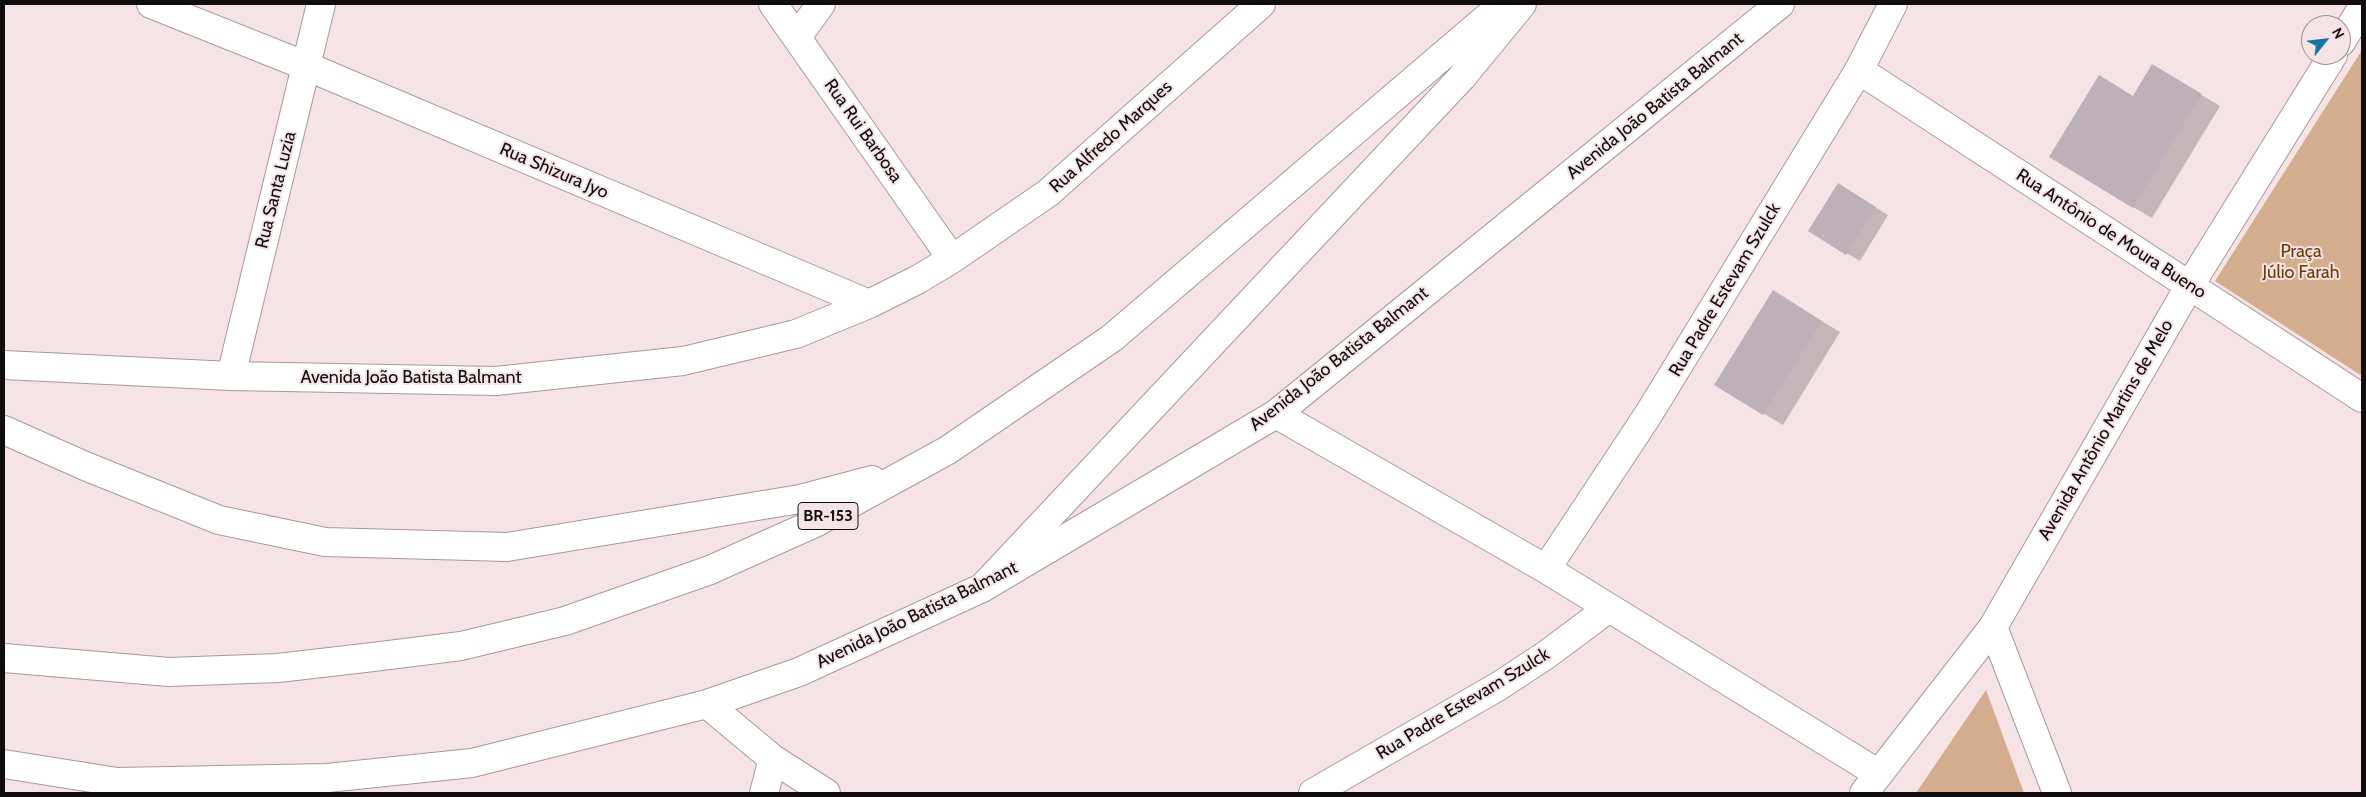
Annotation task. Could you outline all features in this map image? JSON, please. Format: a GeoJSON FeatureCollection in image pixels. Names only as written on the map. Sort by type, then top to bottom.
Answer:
{"type":"FeatureCollection","features":[{"type":"Feature","properties":{"kind":"main road","name":"Rua Shizura Jyo"},"geometry":{"type":"LineString","coordinates":[[151,4],[306,66],[869,304]]}},
{"type":"Feature","properties":{"kind":"main road","name":"Rua Santa Luzia"},"geometry":{"type":"LineString","coordinates":[[231,376],[321,4]]}},
{"type":"Feature","properties":{"kind":"main road","name":"Rua Rui Barbosa"},"geometry":{"type":"LineString","coordinates":[[773,4],[952,259]]}},
{"type":"Feature","properties":{"kind":"main road"},"geometry":{"type":"LineString","coordinates":[[797,37],[821,4]]}},
{"type":"Feature","properties":{"kind":"main road","name":"Rua Alfredo Marques"},"geometry":{"type":"LineString","coordinates":[[952,259],[1048,193],[1260,4]]}},
{"type":"Feature","properties":{"kind":"main road","name":"BR-153"},"geometry":{"type":"LineString","coordinates":[[4,658],[169,672],[278,668],[461,646],[565,621],[710,570],[815,523],[917,468],[956,445],[1112,338],[1503,4]]}},
{"type":"Feature","properties":{"kind":"main road"},"geometry":{"type":"LineString","coordinates":[[982,588],[1462,77],[1522,4]]}},
{"type":"Feature","properties":{"kind":"main road","name":"Avenida João Batista Balmant"},"geometry":{"type":"LineString","coordinates":[[4,764],[116,788],[327,778],[472,763],[707,704],[799,672],[982,588],[1276,414],[1780,4]]}},
{"type":"Feature","properties":{"kind":"main road","name":"Rua Padre Estevam Szulck"},"geometry":{"type":"LineString","coordinates":[[1546,569],[1648,415],[1859,70],[1893,4]]}},
{"type":"Feature","properties":{"kind":"main road"},"geometry":{"type":"LineString","coordinates":[[2351,26],[2362,8]]}},
{"type":"Feature","properties":{"kind":"main road","name":"Avenida Antônio Martins de Melo"},"geometry":{"type":"LineString","coordinates":[[1871,783],[1993,627],[2190,285],[2327,65]]}},
{"type":"Feature","properties":{"kind":"main road","name":"Rua Antônio de Moura Bueno"},"geometry":{"type":"LineString","coordinates":[[1859,70],[2362,398]]}},
{"type":"Feature","properties":{"kind":"main road"},"geometry":{"type":"LineString","coordinates":[[869,304],[917,280],[952,259]]}},
{"type":"Feature","properties":{"kind":"main road","name":"Avenida João Batista Balmant"},"geometry":{"type":"LineString","coordinates":[[4,365],[231,376],[496,382],[682,361],[796,334],[869,304]]}},
{"type":"Feature","properties":{"kind":"main road"},"geometry":{"type":"LineString","coordinates":[[1276,414],[1546,569],[1609,608],[1871,783]]}},
{"type":"Feature","properties":{"kind":"main road"},"geometry":{"type":"LineString","coordinates":[[4,430],[85,466],[219,520],[325,542],[507,546],[800,499],[917,468]]}},
{"type":"Feature","properties":{"kind":"main road","name":"Rua Padre Estevam Szulck"},"geometry":{"type":"LineString","coordinates":[[1313,793],[1499,686],[1546,655],[1609,608]]}},
{"type":"Feature","properties":{"kind":"main road"},"geometry":{"type":"LineString","coordinates":[[1993,627],[2058,793]]}},
{"type":"Feature","properties":{"kind":"main road"},"geometry":{"type":"LineString","coordinates":[[707,704],[773,759],[826,793]]}},
{"type":"Feature","properties":{"kind":"main road"},"geometry":{"type":"LineString","coordinates":[[764,793],[773,759]]}},
{"type":"Feature","properties":{"kind":"green space","name":"Praça Júlio Farah"},"geometry":{"type":"Polygon","coordinates":[[[2362,50],[2362,376],[2215,281],[2362,50]]]}},
{"type":"Feature","properties":{"kind":"green space"},"geometry":{"type":"Polygon","coordinates":[[[1986,690],[2024,793],[1916,793],[1986,690]]]}},
{"type":"Feature","properties":{"kind":"building"},"geometry":{"type":"Polygon","coordinates":[[[2152,64],[2202,94],[2133,208],[2049,157],[2099,75],[2133,96],[2152,64]]]}},
{"type":"Feature","properties":{"kind":"building"},"geometry":{"type":"Polygon","coordinates":[[[1838,183],[1876,207],[1846,255],[1808,231],[1838,183]]]}},
{"type":"Feature","properties":{"kind":"building"},"geometry":{"type":"Polygon","coordinates":[[[1773,290],[1822,321],[1763,415],[1714,385],[1773,290]]]}}]}
